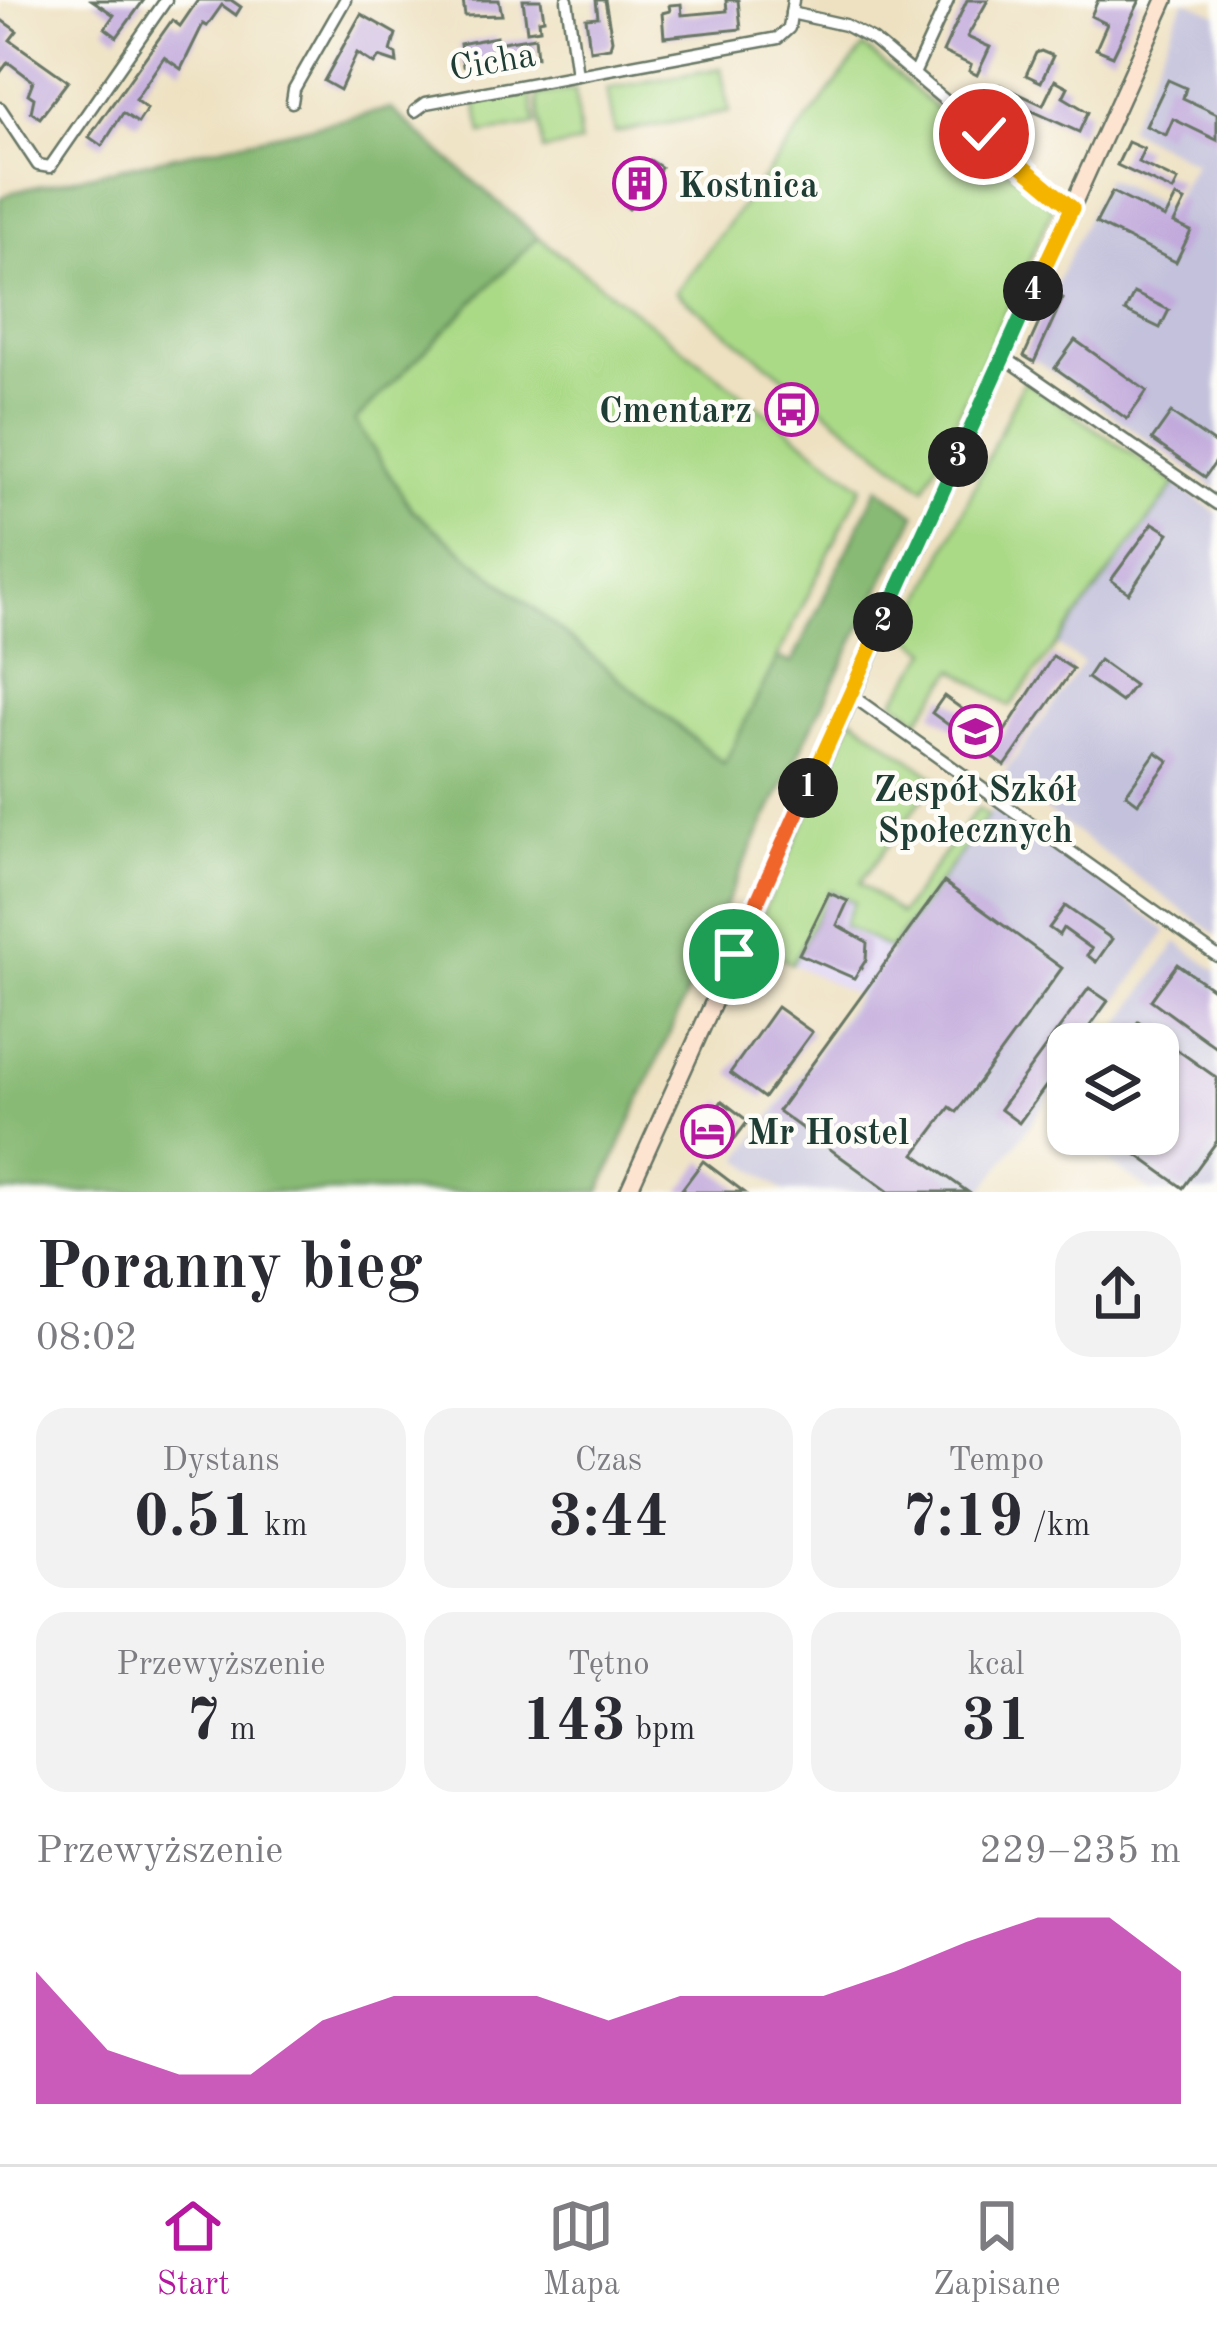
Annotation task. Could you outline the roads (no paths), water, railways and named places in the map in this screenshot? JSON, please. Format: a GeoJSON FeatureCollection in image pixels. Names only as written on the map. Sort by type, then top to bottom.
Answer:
{"type":"FeatureCollection","features":[{"type":"Feature","properties":{"kind":"main road"},"geometry":{"type":"LineString","coordinates":[[628,1192],[1166,0]]}},
{"type":"Feature","properties":{"kind":"street"},"geometry":{"type":"LineString","coordinates":[[0,108],[38,165],[45,169],[53,164],[166,0]]}},
{"type":"Feature","properties":{"kind":"street"},"geometry":{"type":"LineString","coordinates":[[292,102],[294,89],[345,0]]}},
{"type":"Feature","properties":{"kind":"street"},"geometry":{"type":"LineString","coordinates":[[567,0],[577,75]]}},
{"type":"Feature","properties":{"kind":"street"},"geometry":{"type":"LineString","coordinates":[[914,74],[948,0]]}},
{"type":"Feature","properties":{"kind":"street","name":"Cicha"},"geometry":{"type":"LineString","coordinates":[[415,111],[426,103],[778,38],[789,28],[792,7],[861,32],[1072,208]]}},
{"type":"Feature","properties":{"kind":"street"},"geometry":{"type":"LineString","coordinates":[[1004,357],[1217,504]]}},
{"type":"Feature","properties":{"kind":"street"},"geometry":{"type":"LineString","coordinates":[[851,695],[1217,956]]}},
{"type":"Feature","properties":{"kind":"place","name":"Kostnica"},"geometry":{"type":"Point","coordinates":[639,184]}},
{"type":"Feature","properties":{"kind":"place","name":"Cmentarz"},"geometry":{"type":"Point","coordinates":[791,409]}},
{"type":"Feature","properties":{"kind":"place","name":"Zespół Szkół Społecznych"},"geometry":{"type":"Point","coordinates":[975,732]}},
{"type":"Feature","properties":{"kind":"place","name":"Mr Hostel"},"geometry":{"type":"Point","coordinates":[708,1131]}}]}
